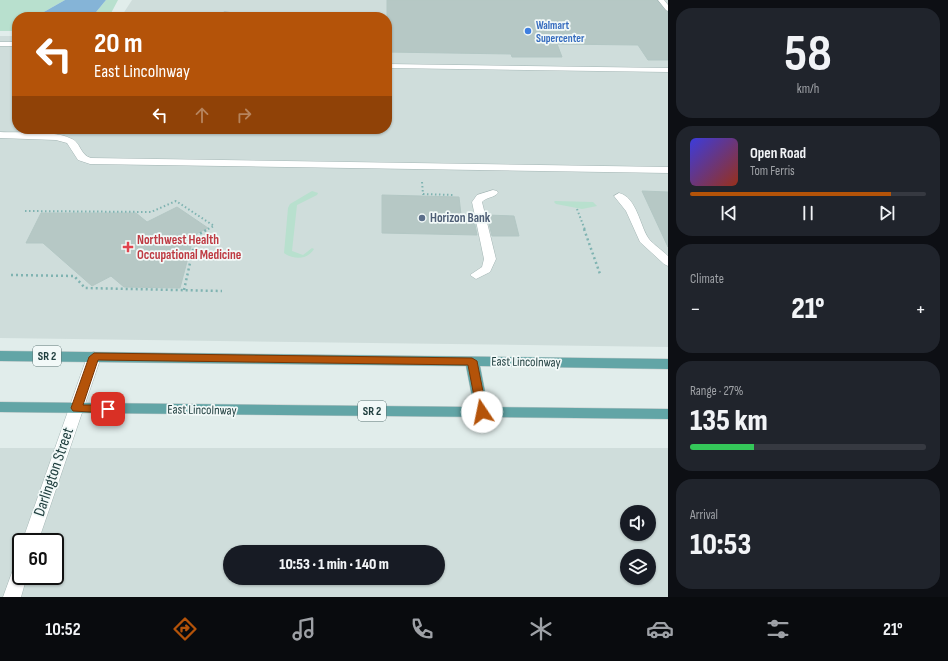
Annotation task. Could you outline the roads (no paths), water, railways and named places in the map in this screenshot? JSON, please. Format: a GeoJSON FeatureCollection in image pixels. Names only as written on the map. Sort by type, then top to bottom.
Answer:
{"type":"FeatureCollection","features":[{"type":"Feature","properties":{"kind":"main road","name":"East Lincolnway"},"geometry":{"type":"LineString","coordinates":[[0,356],[668,364]]}},
{"type":"Feature","properties":{"kind":"main road"},"geometry":{"type":"LineString","coordinates":[[472,361],[482,412]]}},
{"type":"Feature","properties":{"kind":"main road","name":"East Lincolnway"},"geometry":{"type":"LineString","coordinates":[[0,408],[668,414]]}},
{"type":"Feature","properties":{"kind":"street"},"geometry":{"type":"LineString","coordinates":[[661,1],[668,9]]}},
{"type":"Feature","properties":{"kind":"street"},"geometry":{"type":"LineString","coordinates":[[0,44],[12,44]]}},
{"type":"Feature","properties":{"kind":"street"},"geometry":{"type":"LineString","coordinates":[[392,66],[668,70]]}},
{"type":"Feature","properties":{"kind":"street"},"geometry":{"type":"LineString","coordinates":[[0,135],[12,134]]}},
{"type":"Feature","properties":{"kind":"street"},"geometry":{"type":"LineString","coordinates":[[38,134],[70,141],[81,158],[90,161],[668,170]]}},
{"type":"Feature","properties":{"kind":"street"},"geometry":{"type":"LineString","coordinates":[[476,275],[485,271],[490,259],[477,202],[481,197],[493,193]]}},
{"type":"Feature","properties":{"kind":"street"},"geometry":{"type":"LineString","coordinates":[[619,196],[631,210],[644,240],[668,262]]}},
{"type":"Feature","properties":{"kind":"street","name":"Darlington Street"},"geometry":{"type":"LineString","coordinates":[[33,533],[94,357]]}},
{"type":"Feature","properties":{"kind":"street"},"geometry":{"type":"LineString","coordinates":[[12,597],[16,585]]}},
{"type":"Feature","properties":{"kind":"water"},"geometry":{"type":"Polygon","coordinates":[[[65,0],[106,0],[96,12],[44,12],[65,0]]]}},
{"type":"Feature","properties":{"kind":"place","name":"Walmart Supercenter"},"geometry":{"type":"Point","coordinates":[528,31]}},
{"type":"Feature","properties":{"kind":"place","name":"Horizon Bank"},"geometry":{"type":"Point","coordinates":[422,218]}},
{"type":"Feature","properties":{"kind":"place","name":"Northwest Health Occupational Medicine"},"geometry":{"type":"Point","coordinates":[128,247]}}]}
